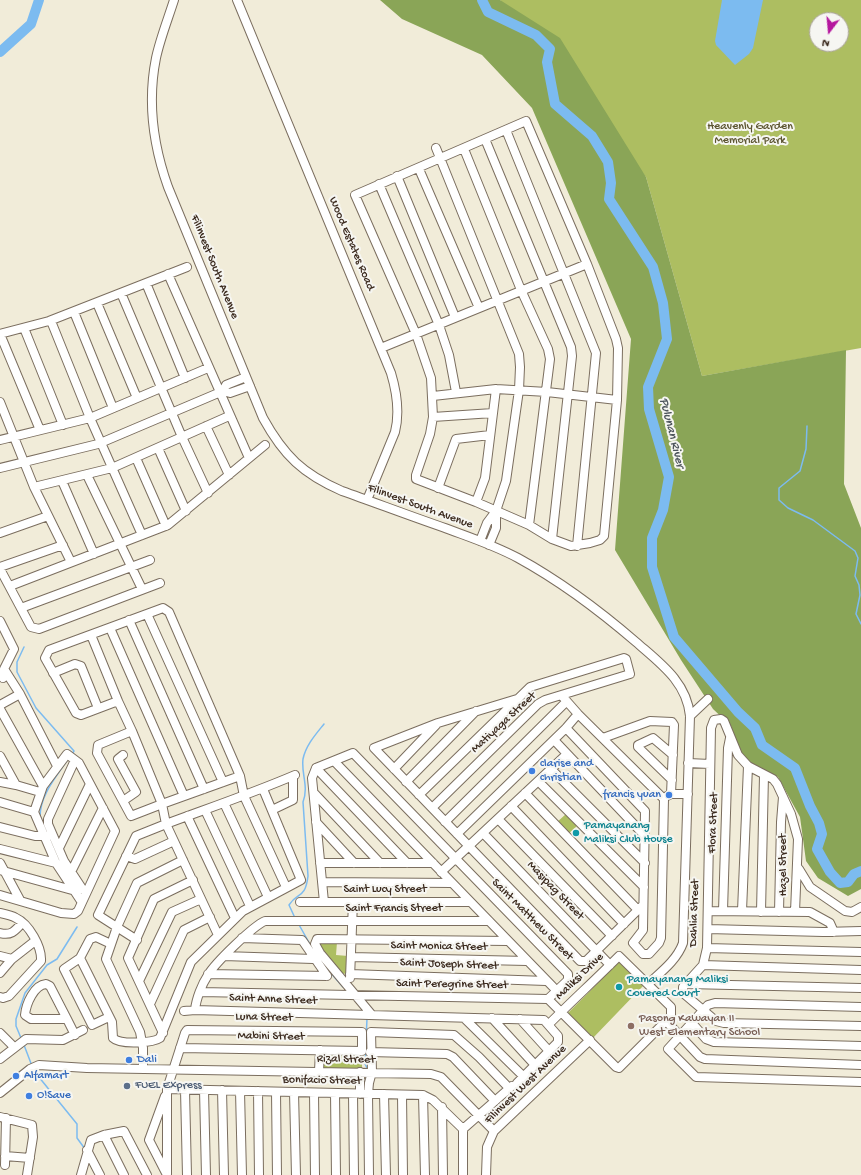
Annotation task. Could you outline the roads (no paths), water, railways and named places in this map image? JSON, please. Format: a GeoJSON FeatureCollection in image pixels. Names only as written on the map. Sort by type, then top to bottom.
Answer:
{"type":"FeatureCollection","features":[{"type":"Feature","properties":{"kind":"street","name":"Filinvest South Avenue"},"geometry":{"type":"LineString","coordinates":[[174,0],[156,57],[153,73],[151,95],[153,132],[168,187],[246,377],[270,431],[289,457],[304,471],[320,482],[480,541],[517,558],[548,576],[578,596],[627,634],[653,657],[685,692],[689,705],[690,716],[683,943],[680,952],[675,958],[648,984]]}},
{"type":"Feature","properties":{"kind":"street","name":"Wood Estates Road"},"geometry":{"type":"LineString","coordinates":[[237,0],[381,348],[395,387],[398,421],[391,443],[367,500]]}},
{"type":"Feature","properties":{"kind":"street"},"geometry":{"type":"LineString","coordinates":[[526,121],[587,264],[616,339],[618,348],[617,400],[604,536],[600,540],[577,546],[571,546],[552,539],[529,525],[476,502],[419,482],[416,475],[430,434],[433,417],[431,378],[416,334],[356,195],[506,130],[526,121]]}},
{"type":"Feature","properties":{"kind":"street"},"geometry":{"type":"LineString","coordinates":[[506,130],[596,353],[577,546]]}},
{"type":"Feature","properties":{"kind":"street"},"geometry":{"type":"LineString","coordinates":[[485,140],[571,347],[572,356],[552,539]]}},
{"type":"Feature","properties":{"kind":"street"},"geometry":{"type":"LineString","coordinates":[[436,148],[519,354],[519,390],[506,481],[496,511],[496,528],[489,545]]}},
{"type":"Feature","properties":{"kind":"street"},"geometry":{"type":"LineString","coordinates":[[464,149],[521,290],[548,349],[550,359],[529,525]]}},
{"type":"Feature","properties":{"kind":"street"},"geometry":{"type":"LineString","coordinates":[[419,169],[479,308]]}},
{"type":"Feature","properties":{"kind":"street"},"geometry":{"type":"LineString","coordinates":[[397,176],[455,317]]}},
{"type":"Feature","properties":{"kind":"street"},"geometry":{"type":"LineString","coordinates":[[379,184],[438,325],[449,355],[456,392]]}},
{"type":"Feature","properties":{"kind":"street"},"geometry":{"type":"LineString","coordinates":[[381,348],[587,264]]}},
{"type":"Feature","properties":{"kind":"street"},"geometry":{"type":"LineString","coordinates":[[40,430],[0,334],[51,321],[187,267]]}},
{"type":"Feature","properties":{"kind":"street"},"geometry":{"type":"LineString","coordinates":[[168,274],[208,368],[221,392],[229,416],[249,458]]}},
{"type":"Feature","properties":{"kind":"street"},"geometry":{"type":"LineString","coordinates":[[146,283],[185,378]]}},
{"type":"Feature","properties":{"kind":"street"},"geometry":{"type":"LineString","coordinates":[[121,293],[171,412],[208,493]]}},
{"type":"Feature","properties":{"kind":"street"},"geometry":{"type":"LineString","coordinates":[[96,303],[137,398]]}},
{"type":"Feature","properties":{"kind":"street"},"geometry":{"type":"LineString","coordinates":[[74,312],[112,408]]}},
{"type":"Feature","properties":{"kind":"street"},"geometry":{"type":"LineString","coordinates":[[51,321],[90,418],[142,535]]}},
{"type":"Feature","properties":{"kind":"street"},"geometry":{"type":"LineString","coordinates":[[24,328],[63,425]]}},
{"type":"Feature","properties":{"kind":"street"},"geometry":{"type":"LineString","coordinates":[[0,440],[90,418],[208,368]]}},
{"type":"Feature","properties":{"kind":"street"},"geometry":{"type":"LineString","coordinates":[[221,392],[226,385],[246,377]]}},
{"type":"Feature","properties":{"kind":"street"},"geometry":{"type":"LineString","coordinates":[[0,468],[101,443],[221,392],[230,392],[250,386]]}},
{"type":"Feature","properties":{"kind":"street"},"geometry":{"type":"LineString","coordinates":[[433,396],[456,392],[496,389],[547,392],[617,400]]}},
{"type":"Feature","properties":{"kind":"street"},"geometry":{"type":"LineString","coordinates":[[476,502],[485,478],[496,389]]}},
{"type":"Feature","properties":{"kind":"street"},"geometry":{"type":"LineString","coordinates":[[0,402],[2,415],[14,437],[34,487],[71,562]]}},
{"type":"Feature","properties":{"kind":"street"},"geometry":{"type":"LineString","coordinates":[[433,417],[493,413]]}},
{"type":"Feature","properties":{"kind":"street"},"geometry":{"type":"LineString","coordinates":[[34,487],[112,468],[229,416]]}},
{"type":"Feature","properties":{"kind":"street"},"geometry":{"type":"LineString","coordinates":[[206,426],[229,475]]}},
{"type":"Feature","properties":{"kind":"street"},"geometry":{"type":"LineString","coordinates":[[438,488],[456,439],[490,435]]}},
{"type":"Feature","properties":{"kind":"street"},"geometry":{"type":"LineString","coordinates":[[10,586],[166,526],[266,445]]}},
{"type":"Feature","properties":{"kind":"street"},"geometry":{"type":"LineString","coordinates":[[158,448],[186,511]]}},
{"type":"Feature","properties":{"kind":"street"},"geometry":{"type":"LineString","coordinates":[[136,458],[166,526]]}},
{"type":"Feature","properties":{"kind":"street"},"geometry":{"type":"LineString","coordinates":[[87,475],[142,589]]}},
{"type":"Feature","properties":{"kind":"street"},"geometry":{"type":"LineString","coordinates":[[62,481],[94,554]]}},
{"type":"Feature","properties":{"kind":"street"},"geometry":{"type":"LineString","coordinates":[[480,541],[487,523],[496,511]]}},
{"type":"Feature","properties":{"kind":"street"},"geometry":{"type":"LineString","coordinates":[[0,533],[48,516]]}},
{"type":"Feature","properties":{"kind":"street"},"geometry":{"type":"LineString","coordinates":[[63,545],[0,568],[31,627],[38,629],[160,582]]}},
{"type":"Feature","properties":{"kind":"street"},"geometry":{"type":"LineString","coordinates":[[21,608],[150,560]]}},
{"type":"Feature","properties":{"kind":"street"},"geometry":{"type":"LineString","coordinates":[[118,701],[81,715],[76,713],[45,658],[49,650],[163,608],[169,612],[240,776],[244,796],[286,887]]}},
{"type":"Feature","properties":{"kind":"street"},"geometry":{"type":"LineString","coordinates":[[147,614],[223,782]]}},
{"type":"Feature","properties":{"kind":"street"},"geometry":{"type":"LineString","coordinates":[[130,620],[204,789]]}},
{"type":"Feature","properties":{"kind":"street"},"geometry":{"type":"LineString","coordinates":[[0,621],[14,649],[2,673],[20,694],[57,766]]}},
{"type":"Feature","properties":{"kind":"street"},"geometry":{"type":"LineString","coordinates":[[110,628],[184,796]]}},
{"type":"Feature","properties":{"kind":"street"},"geometry":{"type":"LineString","coordinates":[[91,635],[162,804],[166,824],[218,935]]}},
{"type":"Feature","properties":{"kind":"street","name":"Matiyaga Street"},"geometry":{"type":"LineString","coordinates":[[432,808],[538,704],[545,700],[564,699],[630,674],[626,659],[624,658],[535,684],[517,699]]}},
{"type":"Feature","properties":{"kind":"street"},"geometry":{"type":"LineString","coordinates":[[53,673],[75,664],[81,666],[98,708]]}},
{"type":"Feature","properties":{"kind":"street"},"geometry":{"type":"LineString","coordinates":[[0,705],[20,694]]}},
{"type":"Feature","properties":{"kind":"street"},"geometry":{"type":"LineString","coordinates":[[419,795],[517,699]]}},
{"type":"Feature","properties":{"kind":"street"},"geometry":{"type":"LineString","coordinates":[[517,699],[478,709],[374,748],[583,962],[597,951],[641,907]]}},
{"type":"Feature","properties":{"kind":"street"},"geometry":{"type":"LineString","coordinates":[[445,822],[564,699],[664,799],[661,938],[659,943],[646,955],[633,942],[643,930],[641,907],[644,887],[645,811],[643,807],[566,728]]}},
{"type":"Feature","properties":{"kind":"street"},"geometry":{"type":"LineString","coordinates":[[690,716],[708,699]]}},
{"type":"Feature","properties":{"kind":"street"},"geometry":{"type":"LineString","coordinates":[[0,709],[42,789]]}},
{"type":"Feature","properties":{"kind":"street"},"geometry":{"type":"LineString","coordinates":[[406,782],[478,709]]}},
{"type":"Feature","properties":{"kind":"street"},"geometry":{"type":"LineString","coordinates":[[457,834],[554,740],[578,714]]}},
{"type":"Feature","properties":{"kind":"street","name":"Hazel Street"},"geometry":{"type":"LineString","coordinates":[[711,728],[714,720],[721,719],[727,726],[738,755],[748,766],[773,779],[791,814],[798,839],[795,912]]}},
{"type":"Feature","properties":{"kind":"street"},"geometry":{"type":"LineString","coordinates":[[603,738],[650,721],[672,722],[674,725],[672,794]]}},
{"type":"Feature","properties":{"kind":"street"},"geometry":{"type":"LineString","coordinates":[[394,769],[438,723]]}},
{"type":"Feature","properties":{"kind":"street","name":"Dahlia Street"},"geometry":{"type":"LineString","coordinates":[[687,984],[703,965],[707,948],[711,728]]}},
{"type":"Feature","properties":{"kind":"street"},"geometry":{"type":"LineString","coordinates":[[132,731],[98,745],[97,753],[131,816],[240,776]]}},
{"type":"Feature","properties":{"kind":"street","name":"Flora Street"},"geometry":{"type":"LineString","coordinates":[[724,911],[728,748],[730,736]]}},
{"type":"Feature","properties":{"kind":"street"},"geometry":{"type":"LineString","coordinates":[[672,780],[638,747],[638,745],[653,738],[673,755]]}},
{"type":"Feature","properties":{"kind":"street"},"geometry":{"type":"LineString","coordinates":[[554,740],[645,836]]}},
{"type":"Feature","properties":{"kind":"street","name":"Saint Matthew Street"},"geometry":{"type":"LineString","coordinates":[[334,761],[353,753],[568,974],[568,980],[548,999]]}},
{"type":"Feature","properties":{"kind":"street"},"geometry":{"type":"LineString","coordinates":[[0,895],[61,912],[74,914],[78,911],[81,901],[115,831],[79,763],[67,754],[42,789],[34,812]]}},
{"type":"Feature","properties":{"kind":"street"},"geometry":{"type":"LineString","coordinates":[[441,872],[567,754]]}},
{"type":"Feature","properties":{"kind":"street"},"geometry":{"type":"LineString","coordinates":[[0,756],[16,785]]}},
{"type":"Feature","properties":{"kind":"street"},"geometry":{"type":"LineString","coordinates":[[104,766],[120,757],[136,792],[123,801]]}},
{"type":"Feature","properties":{"kind":"street"},"geometry":{"type":"LineString","coordinates":[[72,758],[48,819],[48,836],[56,863],[72,890],[81,901]]}},
{"type":"Feature","properties":{"kind":"street"},"geometry":{"type":"LineString","coordinates":[[324,902],[312,778],[316,768],[334,761],[557,991]]}},
{"type":"Feature","properties":{"kind":"street"},"geometry":{"type":"LineString","coordinates":[[688,763],[710,764]]}},
{"type":"Feature","properties":{"kind":"street"},"geometry":{"type":"LineString","coordinates":[[742,911],[748,766]]}},
{"type":"Feature","properties":{"kind":"street"},"geometry":{"type":"LineString","coordinates":[[316,768],[407,863]]}},
{"type":"Feature","properties":{"kind":"street"},"geometry":{"type":"LineString","coordinates":[[551,769],[645,863]]}},
{"type":"Feature","properties":{"kind":"street"},"geometry":{"type":"LineString","coordinates":[[761,912],[764,775]]}},
{"type":"Feature","properties":{"kind":"street"},"geometry":{"type":"LineString","coordinates":[[137,940],[98,915],[136,836],[294,776],[293,800],[272,810]]}},
{"type":"Feature","properties":{"kind":"street"},"geometry":{"type":"LineString","coordinates":[[538,781],[644,887]]}},
{"type":"Feature","properties":{"kind":"street"},"geometry":{"type":"LineString","coordinates":[[0,782],[42,789]]}},
{"type":"Feature","properties":{"kind":"street"},"geometry":{"type":"LineString","coordinates":[[59,848],[90,784]]}},
{"type":"Feature","properties":{"kind":"street"},"geometry":{"type":"LineString","coordinates":[[80,958],[113,1024],[112,1034],[116,1040],[141,1042],[156,1041],[163,1033],[191,962],[243,910],[301,880],[263,789]]}},
{"type":"Feature","properties":{"kind":"street"},"geometry":{"type":"LineString","coordinates":[[314,793],[380,863]]}},
{"type":"Feature","properties":{"kind":"street"},"geometry":{"type":"LineString","coordinates":[[525,793],[641,907]]}},
{"type":"Feature","properties":{"kind":"street"},"geometry":{"type":"LineString","coordinates":[[664,799],[672,794],[688,794]]}},
{"type":"Feature","properties":{"kind":"street"},"geometry":{"type":"LineString","coordinates":[[779,912],[780,822],[783,797]]}},
{"type":"Feature","properties":{"kind":"street"},"geometry":{"type":"LineString","coordinates":[[0,802],[34,812],[48,836],[59,848],[71,872],[86,892]]}},
{"type":"Feature","properties":{"kind":"street"},"geometry":{"type":"LineString","coordinates":[[224,803],[268,897]]}},
{"type":"Feature","properties":{"kind":"street"},"geometry":{"type":"LineString","coordinates":[[511,806],[624,924]]}},
{"type":"Feature","properties":{"kind":"street"},"geometry":{"type":"LineString","coordinates":[[71,872],[103,808]]}},
{"type":"Feature","properties":{"kind":"street"},"geometry":{"type":"LineString","coordinates":[[205,810],[250,906]]}},
{"type":"Feature","properties":{"kind":"street"},"geometry":{"type":"LineString","coordinates":[[187,816],[235,918]]}},
{"type":"Feature","properties":{"kind":"street"},"geometry":{"type":"LineString","coordinates":[[498,819],[612,936]]}},
{"type":"Feature","properties":{"kind":"street"},"geometry":{"type":"LineString","coordinates":[[316,822],[354,863]]}},
{"type":"Feature","properties":{"kind":"street"},"geometry":{"type":"LineString","coordinates":[[0,827],[48,836]]}},
{"type":"Feature","properties":{"kind":"street","name":"Masipag Street"},"geometry":{"type":"LineString","coordinates":[[483,833],[610,965]]}},
{"type":"Feature","properties":{"kind":"street"},"geometry":{"type":"LineString","coordinates":[[126,856],[135,859],[174,841]]}},
{"type":"Feature","properties":{"kind":"street"},"geometry":{"type":"LineString","coordinates":[[0,849],[56,863]]}},
{"type":"Feature","properties":{"kind":"street"},"geometry":{"type":"LineString","coordinates":[[141,1069],[138,1048],[141,1042],[140,1032],[106,959],[117,927],[137,883],[183,860]]}},
{"type":"Feature","properties":{"kind":"street"},"geometry":{"type":"LineString","coordinates":[[0,863],[2,871],[20,900]]}},
{"type":"Feature","properties":{"kind":"street"},"geometry":{"type":"LineString","coordinates":[[320,863],[433,863]]}},
{"type":"Feature","properties":{"kind":"street"},"geometry":{"type":"LineString","coordinates":[[798,868],[810,888],[845,911],[852,912],[861,907]]}},
{"type":"Feature","properties":{"kind":"street"},"geometry":{"type":"LineString","coordinates":[[2,871],[72,890]]}},
{"type":"Feature","properties":{"kind":"street"},"geometry":{"type":"LineString","coordinates":[[163,1033],[128,958],[154,899],[192,880]]}},
{"type":"Feature","properties":{"kind":"street"},"geometry":{"type":"LineString","coordinates":[[322,882],[452,883]]}},
{"type":"Feature","properties":{"kind":"street"},"geometry":{"type":"LineString","coordinates":[[139,981],[172,912],[201,899]]}},
{"type":"Feature","properties":{"kind":"street","name":"Saint Lucy Street"},"geometry":{"type":"LineString","coordinates":[[300,902],[470,902]]}},
{"type":"Feature","properties":{"kind":"street"},"geometry":{"type":"LineString","coordinates":[[351,993],[350,974],[353,902]]}},
{"type":"Feature","properties":{"kind":"street"},"geometry":{"type":"LineString","coordinates":[[708,911],[810,912],[830,923],[834,932]]}},
{"type":"Feature","properties":{"kind":"street"},"geometry":{"type":"LineString","coordinates":[[0,913],[16,918],[27,927],[41,956],[41,961],[9,996],[3,998],[0,997]]}},
{"type":"Feature","properties":{"kind":"street"},"geometry":{"type":"LineString","coordinates":[[150,1004],[184,930],[210,917]]}},
{"type":"Feature","properties":{"kind":"street","name":"Saint Francis Street"},"geometry":{"type":"LineString","coordinates":[[208,974],[242,938],[260,923],[265,921],[489,921]]}},
{"type":"Feature","properties":{"kind":"street"},"geometry":{"type":"LineString","coordinates":[[0,933],[7,935],[12,934],[22,923]]}},
{"type":"Feature","properties":{"kind":"street"},"geometry":{"type":"LineString","coordinates":[[708,929],[834,932],[861,931]]}},
{"type":"Feature","properties":{"kind":"street"},"geometry":{"type":"LineString","coordinates":[[109,1017],[92,1025],[64,969],[80,958],[90,939],[96,937],[111,944]]}},
{"type":"Feature","properties":{"kind":"street"},"geometry":{"type":"LineString","coordinates":[[195,1010],[208,974],[327,976],[302,940],[242,938]]}},
{"type":"Feature","properties":{"kind":"street"},"geometry":{"type":"LineString","coordinates":[[367,1014],[320,953],[315,944],[318,939],[508,942]]}},
{"type":"Feature","properties":{"kind":"street"},"geometry":{"type":"LineString","coordinates":[[0,973],[12,960],[35,941]]}},
{"type":"Feature","properties":{"kind":"street"},"geometry":{"type":"LineString","coordinates":[[707,948],[861,952]]}},
{"type":"Feature","properties":{"kind":"street"},"geometry":{"type":"LineString","coordinates":[[0,956],[12,960]]}},
{"type":"Feature","properties":{"kind":"street"},"geometry":{"type":"LineString","coordinates":[[224,956],[314,959]]}},
{"type":"Feature","properties":{"kind":"street","name":"Maliksi Drive"},"geometry":{"type":"LineString","coordinates":[[619,956],[648,984],[671,1007],[671,1016],[619,1068],[616,1067],[561,1012],[619,956]]}},
{"type":"Feature","properties":{"kind":"street","name":"Saint Monica Street"},"geometry":{"type":"LineString","coordinates":[[351,957],[527,961]]}},
{"type":"Feature","properties":{"kind":"street"},"geometry":{"type":"LineString","coordinates":[[703,965],[861,970]]}},
{"type":"Feature","properties":{"kind":"street","name":"Saint Joseph Street"},"geometry":{"type":"LineString","coordinates":[[350,974],[546,981]]}},
{"type":"Feature","properties":{"kind":"street"},"geometry":{"type":"LineString","coordinates":[[861,988],[687,984],[683,987],[683,993],[716,1021],[724,1023],[861,1026]]}},
{"type":"Feature","properties":{"kind":"street"},"geometry":{"type":"LineString","coordinates":[[67,1019],[28,1018],[25,1015],[32,994],[42,985],[50,986],[67,1019],[75,1035]]}},
{"type":"Feature","properties":{"kind":"street","name":"Saint Peregrine Street"},"geometry":{"type":"LineString","coordinates":[[201,992],[351,993],[548,999]]}},
{"type":"Feature","properties":{"kind":"street"},"geometry":{"type":"LineString","coordinates":[[463,1129],[480,1116],[558,1042],[558,1036],[549,1024],[561,1012],[548,999]]}},
{"type":"Feature","properties":{"kind":"street"},"geometry":{"type":"LineString","coordinates":[[861,1007],[715,1003],[708,1005],[668,1047],[668,1051],[696,1077],[797,1082],[861,1082]]}},
{"type":"Feature","properties":{"kind":"street","name":"Saint Anne Street"},"geometry":{"type":"LineString","coordinates":[[184,1011],[195,1010],[540,1019],[549,1024]]}},
{"type":"Feature","properties":{"kind":"street"},"geometry":{"type":"LineString","coordinates":[[464,1018],[523,1076]]}},
{"type":"Feature","properties":{"kind":"street"},"geometry":{"type":"LineString","coordinates":[[492,1018],[535,1065]]}},
{"type":"Feature","properties":{"kind":"street"},"geometry":{"type":"LineString","coordinates":[[520,1019],[549,1051]]}},
{"type":"Feature","properties":{"kind":"street"},"geometry":{"type":"LineString","coordinates":[[666,1021],[700,1057],[705,1059],[798,1064],[861,1065]]}},
{"type":"Feature","properties":{"kind":"street"},"geometry":{"type":"LineString","coordinates":[[692,1023],[710,1042],[861,1046]]}},
{"type":"Feature","properties":{"kind":"street","name":"Luna Street"},"geometry":{"type":"LineString","coordinates":[[167,1174],[149,1140],[187,1030],[214,1029],[362,1032],[366,1052]]}},
{"type":"Feature","properties":{"kind":"street"},"geometry":{"type":"LineString","coordinates":[[0,1033],[20,1043],[63,1040],[83,1030]]}},
{"type":"Feature","properties":{"kind":"street"},"geometry":{"type":"LineString","coordinates":[[369,1175],[362,1094],[368,1083],[366,1052],[371,1032],[454,1035],[513,1085]]}},
{"type":"Feature","properties":{"kind":"street","name":"Filinvest West Avenue"},"geometry":{"type":"LineString","coordinates":[[486,1175],[487,1147],[494,1131],[590,1040]]}},
{"type":"Feature","properties":{"kind":"street"},"geometry":{"type":"LineString","coordinates":[[0,1058],[20,1043]]}},
{"type":"Feature","properties":{"kind":"street","name":"Mabini Street"},"geometry":{"type":"LineString","coordinates":[[180,1048],[447,1054],[453,1057],[495,1101]]}},
{"type":"Feature","properties":{"kind":"street"},"geometry":{"type":"LineString","coordinates":[[319,1071],[320,1050]]}},
{"type":"Feature","properties":{"kind":"street","name":"Rizal Street"},"geometry":{"type":"LineString","coordinates":[[0,1093],[33,1068],[45,1065],[87,1068],[431,1074],[441,1077],[494,1131]]}},
{"type":"Feature","properties":{"kind":"street"},"geometry":{"type":"LineString","coordinates":[[354,1175],[362,1094],[367,1072]]}},
{"type":"Feature","properties":{"kind":"street"},"geometry":{"type":"LineString","coordinates":[[167,1089],[167,1174]]}},
{"type":"Feature","properties":{"kind":"street","name":"Bonifacio Street"},"geometry":{"type":"LineString","coordinates":[[167,1089],[423,1095]]}},
{"type":"Feature","properties":{"kind":"street"},"geometry":{"type":"LineString","coordinates":[[185,1090],[187,1175]]}},
{"type":"Feature","properties":{"kind":"street"},"geometry":{"type":"LineString","coordinates":[[204,1090],[206,1175]]}},
{"type":"Feature","properties":{"kind":"street"},"geometry":{"type":"LineString","coordinates":[[222,1090],[224,1175]]}},
{"type":"Feature","properties":{"kind":"street"},"geometry":{"type":"LineString","coordinates":[[240,1091],[242,1175]]}},
{"type":"Feature","properties":{"kind":"street"},"geometry":{"type":"LineString","coordinates":[[258,1091],[259,1175]]}},
{"type":"Feature","properties":{"kind":"street"},"geometry":{"type":"LineString","coordinates":[[276,1092],[277,1175]]}},
{"type":"Feature","properties":{"kind":"street"},"geometry":{"type":"LineString","coordinates":[[294,1092],[296,1175]]}},
{"type":"Feature","properties":{"kind":"street"},"geometry":{"type":"LineString","coordinates":[[314,1093],[316,1175]]}},
{"type":"Feature","properties":{"kind":"street"},"geometry":{"type":"LineString","coordinates":[[335,1093],[336,1175]]}},
{"type":"Feature","properties":{"kind":"street"},"geometry":{"type":"LineString","coordinates":[[384,1094],[386,1175]]}},
{"type":"Feature","properties":{"kind":"street"},"geometry":{"type":"LineString","coordinates":[[402,1095],[403,1175]]}},
{"type":"Feature","properties":{"kind":"street"},"geometry":{"type":"LineString","coordinates":[[424,1175],[423,1095],[429,1097],[442,1107],[463,1129],[463,1175]]}},
{"type":"Feature","properties":{"kind":"street"},"geometry":{"type":"LineString","coordinates":[[442,1107],[443,1175]]}},
{"type":"Feature","properties":{"kind":"street"},"geometry":{"type":"LineString","coordinates":[[27,1175],[30,1158],[33,1137],[32,1125],[3,1117],[4,1160],[30,1158]]}},
{"type":"Feature","properties":{"kind":"street"},"geometry":{"type":"LineString","coordinates":[[80,1175],[91,1140],[104,1135],[124,1131],[147,1175]]}},
{"type":"Feature","properties":{"kind":"street"},"geometry":{"type":"LineString","coordinates":[[104,1135],[124,1175]]}},
{"type":"Feature","properties":{"kind":"street"},"geometry":{"type":"LineString","coordinates":[[87,1150],[100,1175]]}},
{"type":"Feature","properties":{"kind":"water"},"geometry":{"type":"Polygon","coordinates":[[[722,0],[763,0],[753,48],[749,54],[735,65],[716,45],[715,41],[722,0]]]}},
{"type":"Feature","properties":{"kind":"waterway"},"geometry":{"type":"LineString","coordinates":[[0,52],[31,24],[39,0]]}},
{"type":"Feature","properties":{"kind":"waterway","name":"Pulunan River"},"geometry":{"type":"LineString","coordinates":[[482,0],[488,12],[536,35],[550,49],[547,62],[555,104],[592,136],[608,162],[611,183],[609,199],[653,267],[663,303],[667,339],[648,387],[649,409],[669,477],[663,510],[652,538],[652,567],[674,637],[738,712],[755,728],[762,745],[795,768],[810,806],[819,823],[822,834],[817,849],[830,872],[840,883],[848,882],[854,874],[861,871]]}},
{"type":"Feature","properties":{"kind":"waterway"},"geometry":{"type":"LineString","coordinates":[[807,426],[806,449],[800,471],[779,488],[779,500],[788,508],[813,520],[855,551],[858,558],[855,576],[859,585],[860,595],[856,614],[861,624]]}},
{"type":"Feature","properties":{"kind":"waterway"},"geometry":{"type":"LineString","coordinates":[[24,647],[17,662],[17,672],[36,708],[74,751],[72,754]]}},
{"type":"Feature","properties":{"kind":"waterway"},"geometry":{"type":"LineString","coordinates":[[295,918],[289,905],[305,889],[308,876],[303,802],[305,796],[303,759],[309,744],[324,724]]}},
{"type":"Feature","properties":{"kind":"waterway"},"geometry":{"type":"LineString","coordinates":[[40,817],[46,794],[54,779],[68,759]]}},
{"type":"Feature","properties":{"kind":"waterway"},"geometry":{"type":"LineString","coordinates":[[298,923],[311,946]]}},
{"type":"Feature","properties":{"kind":"waterway"},"geometry":{"type":"LineString","coordinates":[[21,1038],[16,1026],[16,1019],[25,993],[47,965],[57,959],[77,927]]}},
{"type":"Feature","properties":{"kind":"waterway"},"geometry":{"type":"LineString","coordinates":[[323,964],[343,987]]}},
{"type":"Feature","properties":{"kind":"waterway"},"geometry":{"type":"LineString","coordinates":[[366,1042],[367,1018]]}},
{"type":"Feature","properties":{"kind":"waterway"},"geometry":{"type":"LineString","coordinates":[[24,1045],[32,1066]]}},
{"type":"Feature","properties":{"kind":"waterway"},"geometry":{"type":"LineString","coordinates":[[366,1050],[365,1064],[368,1070]]}},
{"type":"Feature","properties":{"kind":"waterway"},"geometry":{"type":"LineString","coordinates":[[34,1071],[77,1124],[77,1138],[85,1149]]}},
{"type":"Feature","properties":{"kind":"waterway"},"geometry":{"type":"LineString","coordinates":[[364,1091],[364,1081],[367,1078]]}},
{"type":"Feature","properties":{"kind":"place","name":"clarise and christian"},"geometry":{"type":"Point","coordinates":[532,771]}},
{"type":"Feature","properties":{"kind":"place","name":"francis yuan"},"geometry":{"type":"Point","coordinates":[669,795]}},
{"type":"Feature","properties":{"kind":"place","name":"Pamayanang Maliksi Club House"},"geometry":{"type":"Point","coordinates":[576,833]}},
{"type":"Feature","properties":{"kind":"place","name":"Pamayanang Maliksi Covered Court"},"geometry":{"type":"Point","coordinates":[619,987]}},
{"type":"Feature","properties":{"kind":"place","name":"Pasong Kawayan II West Elementary School"},"geometry":{"type":"Point","coordinates":[631,1026]}},
{"type":"Feature","properties":{"kind":"place","name":"Dali"},"geometry":{"type":"Point","coordinates":[129,1060]}},
{"type":"Feature","properties":{"kind":"place","name":"Alfamart"},"geometry":{"type":"Point","coordinates":[16,1076]}},
{"type":"Feature","properties":{"kind":"place","name":"FUEL Express"},"geometry":{"type":"Point","coordinates":[127,1086]}},
{"type":"Feature","properties":{"kind":"place","name":"O!Save"},"geometry":{"type":"Point","coordinates":[29,1096]}},
{"type":"Feature","properties":{"kind":"park label","name":"Heavenly Garden Memorial Park"},"geometry":{"type":"Point","coordinates":[750,134]}}]}
